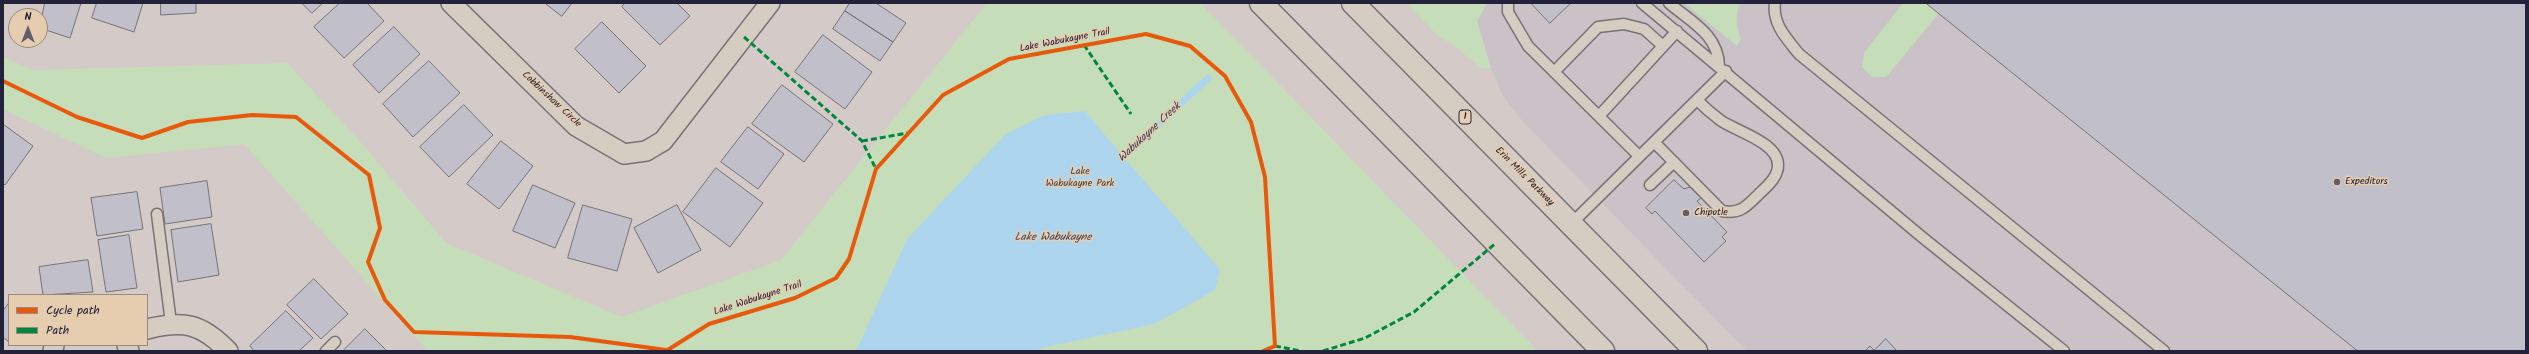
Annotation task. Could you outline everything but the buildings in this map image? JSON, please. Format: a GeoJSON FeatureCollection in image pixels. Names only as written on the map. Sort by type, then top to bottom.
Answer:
{"type":"FeatureCollection","features":[{"type":"Feature","properties":{"kind":"main road"},"geometry":{"type":"LineString","coordinates":[[1261,3],[1602,351]]}},
{"type":"Feature","properties":{"kind":"main road","name":"Erin Mills Parkway"},"geometry":{"type":"LineString","coordinates":[[1353,3],[1696,351]]}},
{"type":"Feature","properties":{"kind":"street","name":"Cobbinshaw Circle"},"geometry":{"type":"LineString","coordinates":[[450,3],[576,126],[624,154],[646,151],[663,141],[770,3]]}},
{"type":"Feature","properties":{"kind":"street"},"geometry":{"type":"LineString","coordinates":[[148,329],[171,323],[196,327],[218,341],[228,351]]}},
{"type":"Feature","properties":{"kind":"lane"},"geometry":{"type":"LineString","coordinates":[[1508,3],[1508,12],[1528,46],[1639,156]]}},
{"type":"Feature","properties":{"kind":"lane"},"geometry":{"type":"LineString","coordinates":[[1642,3],[2060,350]]}},
{"type":"Feature","properties":{"kind":"lane"},"geometry":{"type":"LineString","coordinates":[[1669,3],[1710,37],[1716,45],[1722,69]]}},
{"type":"Feature","properties":{"kind":"lane"},"geometry":{"type":"LineString","coordinates":[[1775,3],[1774,10],[1780,30],[1799,54],[2164,351]]}},
{"type":"Feature","properties":{"kind":"lane"},"geometry":{"type":"LineString","coordinates":[[1554,72],[1598,28],[1624,24],[1644,29],[1664,46]]}},
{"type":"Feature","properties":{"kind":"lane"},"geometry":{"type":"LineString","coordinates":[[1599,116],[1677,31]]}},
{"type":"Feature","properties":{"kind":"lane"},"geometry":{"type":"LineString","coordinates":[[1571,224],[1697,100],[1722,69]]}},
{"type":"Feature","properties":{"kind":"lane"},"geometry":{"type":"LineString","coordinates":[[1654,142],[1722,211],[1732,213],[1743,210],[1776,176],[1778,165],[1774,154],[1765,144],[1720,120],[1697,100]]}},
{"type":"Feature","properties":{"kind":"lane"},"geometry":{"type":"LineString","coordinates":[[1650,185],[1674,162]]}},
{"type":"Feature","properties":{"kind":"lane"},"geometry":{"type":"LineString","coordinates":[[157,214],[171,323]]}},
{"type":"Feature","properties":{"kind":"lane"},"geometry":{"type":"LineString","coordinates":[[326,351],[335,342]]}},
{"type":"Feature","properties":{"kind":"shaded area"},"geometry":{"type":"Polygon","coordinates":[[[1487,3],[2526,3],[2526,351],[1747,351],[1523,122],[1503,96],[1491,68],[1477,21],[1487,3]]]}},
{"type":"Feature","properties":{"kind":"green space","name":"Lake Wabukayne Park"},"geometry":{"type":"Polygon","coordinates":[[[987,3],[1200,3],[1538,351],[428,351],[244,144],[106,158],[3,109],[3,57],[34,70],[287,63],[366,148],[446,243],[622,317],[781,260],[987,3]]]}},
{"type":"Feature","properties":{"kind":"green space"},"geometry":{"type":"Polygon","coordinates":[[[1406,3],[1487,3],[1477,21],[1491,68],[1481,68],[1452,44],[1439,37],[1406,3]]]}},
{"type":"Feature","properties":{"kind":"green space"},"geometry":{"type":"Polygon","coordinates":[[[1684,3],[1740,3],[1737,12],[1737,21],[1741,39],[1737,46],[1684,3]]]}},
{"type":"Feature","properties":{"kind":"green space"},"geometry":{"type":"Polygon","coordinates":[[[1903,3],[1926,3],[1939,13],[1889,74],[1884,77],[1872,77],[1862,67],[1864,53],[1903,3]]]}},
{"type":"Feature","properties":{"kind":"water","name":"Lake Wabukayne"},"geometry":{"type":"Polygon","coordinates":[[[1085,111],[1220,270],[1215,290],[1155,324],[1041,348],[1037,351],[856,351],[907,239],[1006,134],[1045,115],[1085,111]]]}},
{"type":"Feature","properties":{"kind":"waterway","name":"Wabukayne Creek"},"geometry":{"type":"LineString","coordinates":[[1116,164],[1208,78]]}},
{"type":"Feature","properties":{"kind":"marked path"},"geometry":{"type":"LineString","coordinates":[[744,37],[862,141],[876,169]]}},
{"type":"Feature","properties":{"kind":"marked path"},"geometry":{"type":"LineString","coordinates":[[1084,45],[1131,114]]}},
{"type":"Feature","properties":{"kind":"marked path"},"geometry":{"type":"LineString","coordinates":[[862,141],[908,133]]}},
{"type":"Feature","properties":{"kind":"marked path"},"geometry":{"type":"LineString","coordinates":[[1323,351],[1365,338],[1414,312],[1496,243]]}},
{"type":"Feature","properties":{"kind":"marked path"},"geometry":{"type":"LineString","coordinates":[[1275,346],[1301,351]]}},
{"type":"Feature","properties":{"kind":"cycle path","name":"Lake Wabukayne Trail"},"geometry":{"type":"LineString","coordinates":[[666,351],[709,324],[795,298],[836,278],[849,259],[876,169],[943,95],[1009,59],[1146,34],[1190,46],[1225,76],[1251,122],[1265,177],[1275,346],[1263,351]]}},
{"type":"Feature","properties":{"kind":"cycle path"},"geometry":{"type":"LineString","coordinates":[[3,81],[77,117],[142,138],[188,122],[252,115],[296,117],[369,175],[380,228],[368,262],[385,300],[414,332],[570,337],[666,350]]}},
{"type":"Feature","properties":{"kind":"place","name":"Expeditors"},"geometry":{"type":"Point","coordinates":[2337,182]}},
{"type":"Feature","properties":{"kind":"place","name":"Chipotle"},"geometry":{"type":"Point","coordinates":[1686,213]}}]}
